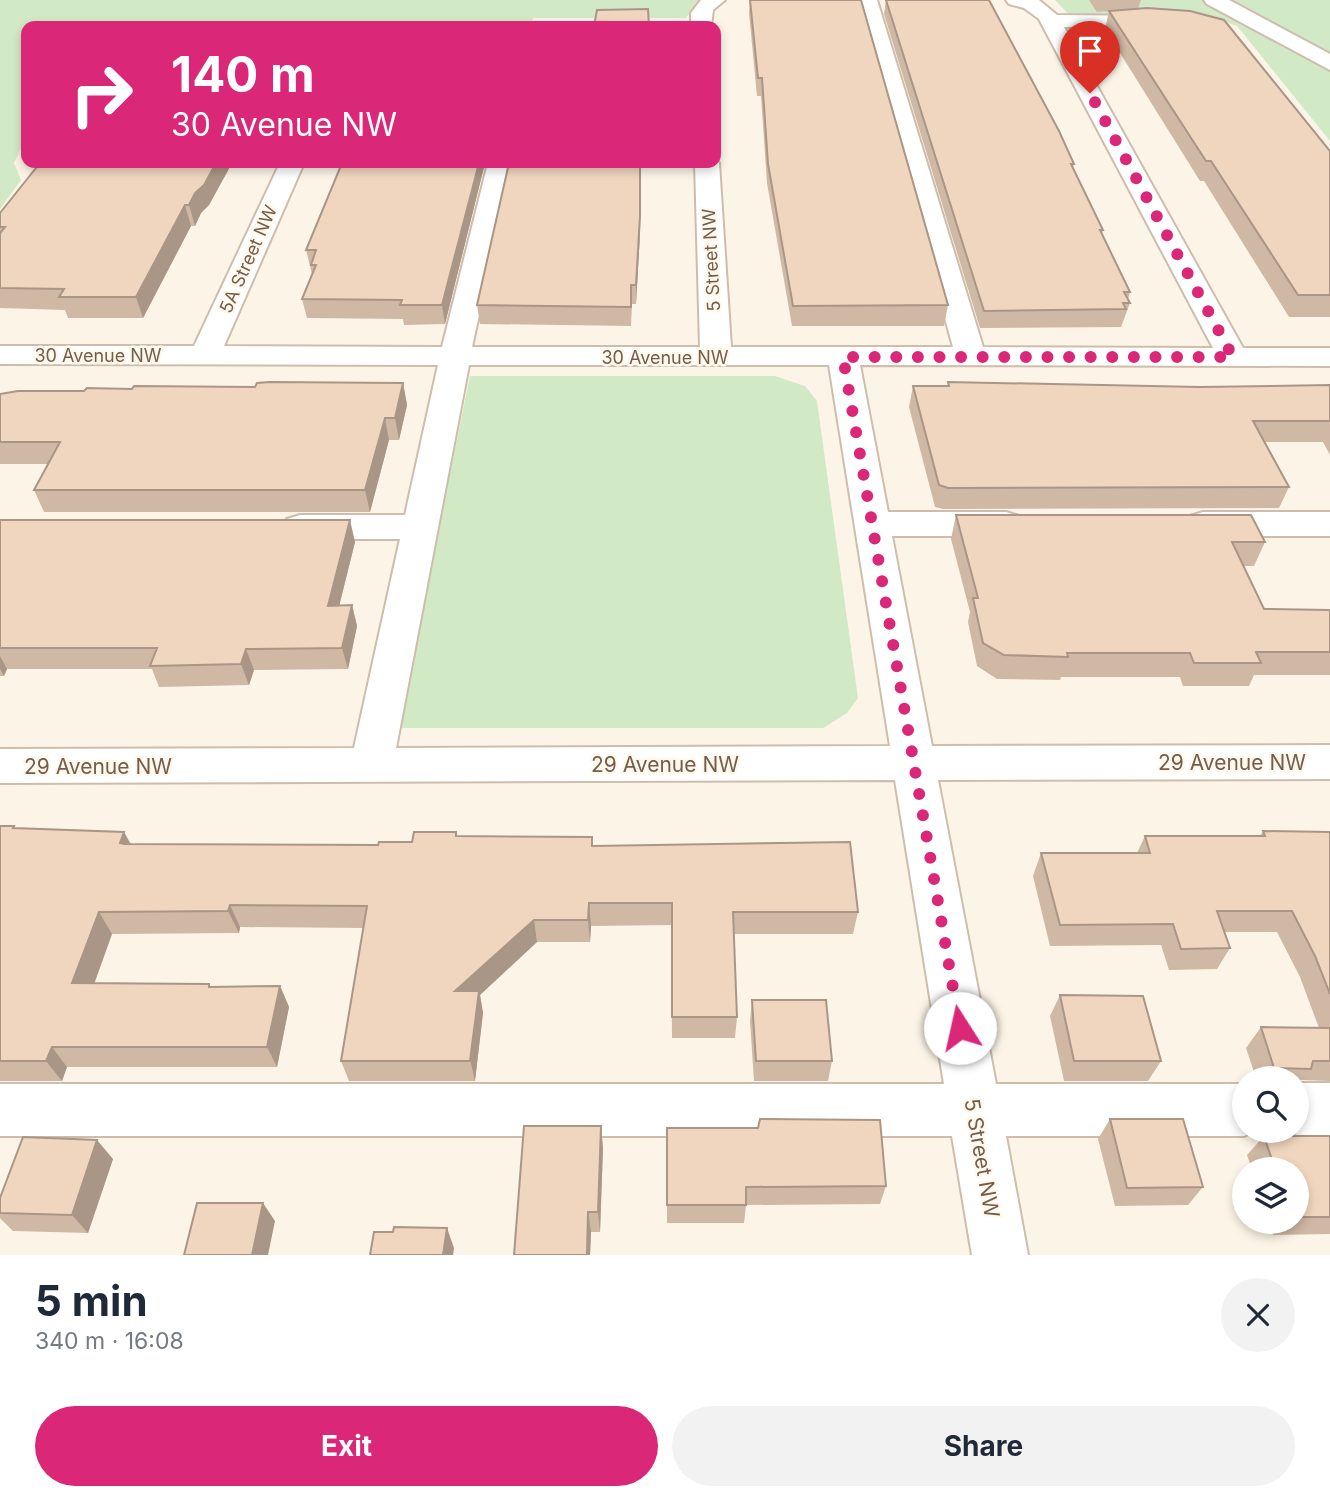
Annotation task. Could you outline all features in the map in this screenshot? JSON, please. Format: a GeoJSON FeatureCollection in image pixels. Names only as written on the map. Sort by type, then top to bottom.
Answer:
{"type":"FeatureCollection","features":[{"type":"Feature","properties":{"kind":"street"},"geometry":{"type":"LineString","coordinates":[[701,21],[700,13],[705,5],[715,0]]}},
{"type":"Feature","properties":{"kind":"street"},"geometry":{"type":"LineString","coordinates":[[867,0],[971,357]]}},
{"type":"Feature","properties":{"kind":"street"},"geometry":{"type":"LineString","coordinates":[[1016,0],[1031,4],[1047,15],[1233,357]]}},
{"type":"Feature","properties":{"kind":"street"},"geometry":{"type":"LineString","coordinates":[[1214,0],[1330,63]]}},
{"type":"Feature","properties":{"kind":"street"},"geometry":{"type":"LineString","coordinates":[[1050,21],[1184,20]]}},
{"type":"Feature","properties":{"kind":"street","name":"5A Street NW"},"geometry":{"type":"LineString","coordinates":[[205,355],[290,168]]}},
{"type":"Feature","properties":{"kind":"street"},"geometry":{"type":"LineString","coordinates":[[370,766],[455,356],[499,168]]}},
{"type":"Feature","properties":{"kind":"street","name":"5 Street NW"},"geometry":{"type":"LineString","coordinates":[[707,168],[716,357]]}},
{"type":"Feature","properties":{"kind":"street","name":"30 Avenue NW"},"geometry":{"type":"LineString","coordinates":[[0,355],[1330,357]]}},
{"type":"Feature","properties":{"kind":"street","name":"5 Street NW"},"geometry":{"type":"LineString","coordinates":[[843,357],[1000,1255]]}},
{"type":"Feature","properties":{"kind":"street"},"geometry":{"type":"LineString","coordinates":[[872,524],[1042,524]]}},
{"type":"Feature","properties":{"kind":"street"},"geometry":{"type":"LineString","coordinates":[[1165,524],[1330,524]]}},
{"type":"Feature","properties":{"kind":"street"},"geometry":{"type":"LineString","coordinates":[[266,527],[420,527]]}},
{"type":"Feature","properties":{"kind":"street","name":"29 Avenue NW"},"geometry":{"type":"LineString","coordinates":[[0,766],[915,761],[1330,762]]}},
{"type":"Feature","properties":{"kind":"street"},"geometry":{"type":"LineString","coordinates":[[1309,1109],[1330,1109]]}},
{"type":"Feature","properties":{"kind":"street"},"geometry":{"type":"LineString","coordinates":[[0,1110],[1232,1110]]}},
{"type":"Feature","properties":{"kind":"green space"},"geometry":{"type":"Polygon","coordinates":[[[0,0],[701,0],[686,18],[533,18],[532,21],[21,21],[21,149],[14,163],[21,180],[0,209],[0,0]]]}},
{"type":"Feature","properties":{"kind":"green space"},"geometry":{"type":"Polygon","coordinates":[[[1055,0],[1330,0],[1330,141],[1237,26],[1209,16],[1070,16],[1055,0]]]}},
{"type":"Feature","properties":{"kind":"green space"},"geometry":{"type":"Polygon","coordinates":[[[470,376],[775,376],[805,386],[817,401],[858,698],[847,713],[823,728],[398,728],[470,376]]]}},
{"type":"Feature","properties":{"kind":"building"},"geometry":{"type":"Polygon","coordinates":[[[750,0],[861,0],[948,305],[793,306],[768,164],[762,78],[758,78],[750,0]]]}},
{"type":"Feature","properties":{"kind":"building"},"geometry":{"type":"Polygon","coordinates":[[[886,0],[989,0],[1074,164],[1071,164],[1130,292],[1124,292],[1130,303],[1123,303],[1126,309],[984,311],[886,0]]]}},
{"type":"Feature","properties":{"kind":"building"},"geometry":{"type":"Polygon","coordinates":[[[1147,8],[1190,11],[1224,20],[1330,151],[1330,295],[1298,295],[1211,161],[1206,161],[1109,11],[1147,8]]]}},
{"type":"Feature","properties":{"kind":"building"},"geometry":{"type":"Polygon","coordinates":[[[648,9],[649,21],[595,21],[597,10],[648,9]]]}},
{"type":"Feature","properties":{"kind":"building"},"geometry":{"type":"Polygon","coordinates":[[[36,168],[213,168],[189,205],[185,205],[136,297],[59,297],[64,289],[0,288],[0,233],[5,227],[0,227],[0,213],[36,168]]]}},
{"type":"Feature","properties":{"kind":"building"},"geometry":{"type":"Polygon","coordinates":[[[340,168],[478,168],[442,305],[400,305],[402,300],[302,299],[316,265],[311,265],[316,250],[306,250],[340,168]]]}},
{"type":"Feature","properties":{"kind":"building"},"geometry":{"type":"Polygon","coordinates":[[[508,168],[640,168],[636,285],[631,285],[631,307],[477,305],[508,168]]]}},
{"type":"Feature","properties":{"kind":"building"},"geometry":{"type":"Polygon","coordinates":[[[948,382],[1200,387],[1330,385],[1330,421],[1253,421],[1289,487],[948,488],[939,485],[913,386],[949,386],[948,382]]]}},
{"type":"Feature","properties":{"kind":"building"},"geometry":{"type":"Polygon","coordinates":[[[257,383],[403,383],[395,418],[385,418],[365,490],[34,490],[60,442],[0,442],[0,394],[18,391],[84,391],[87,388],[132,389],[134,386],[255,387],[257,383]]]}},
{"type":"Feature","properties":{"kind":"building"},"geometry":{"type":"Polygon","coordinates":[[[956,515],[1251,515],[1265,542],[1232,542],[1264,609],[1330,610],[1330,652],[1256,652],[1261,663],[1194,663],[1190,653],[1067,653],[1068,657],[1004,655],[983,643],[973,598],[978,598],[956,515]]]}},
{"type":"Feature","properties":{"kind":"building"},"geometry":{"type":"Polygon","coordinates":[[[0,520],[350,520],[328,606],[352,605],[342,648],[246,649],[241,664],[150,666],[157,648],[0,648],[0,520]]]}},
{"type":"Feature","properties":{"kind":"building"},"geometry":{"type":"Polygon","coordinates":[[[0,826],[124,832],[120,843],[124,844],[378,845],[379,842],[412,842],[414,832],[456,832],[456,836],[592,837],[592,846],[850,842],[858,912],[733,912],[737,1017],[672,1017],[672,903],[589,903],[588,920],[534,920],[455,991],[479,991],[470,1061],[341,1061],[367,906],[230,905],[228,911],[99,912],[72,983],[280,986],[267,1047],[52,1047],[46,1061],[0,1061],[0,826]]]}},
{"type":"Feature","properties":{"kind":"building"},"geometry":{"type":"Polygon","coordinates":[[[1263,831],[1330,832],[1330,994],[1315,956],[1292,911],[1217,911],[1230,948],[1181,949],[1173,924],[1060,925],[1041,853],[1150,853],[1145,836],[1265,836],[1263,831]]]}},
{"type":"Feature","properties":{"kind":"building"},"geometry":{"type":"Polygon","coordinates":[[[1060,995],[1143,996],[1161,1061],[1074,1061],[1060,995]]]}},
{"type":"Feature","properties":{"kind":"building"},"geometry":{"type":"Polygon","coordinates":[[[752,1000],[826,1000],[832,1061],[756,1061],[752,1000]]]}},
{"type":"Feature","properties":{"kind":"building"},"geometry":{"type":"Polygon","coordinates":[[[1261,1027],[1330,1028],[1330,1061],[1313,1061],[1311,1069],[1309,1066],[1273,1066],[1261,1027]]]}},
{"type":"Feature","properties":{"kind":"building"},"geometry":{"type":"Polygon","coordinates":[[[760,1119],[880,1120],[886,1186],[746,1187],[746,1205],[667,1205],[667,1128],[758,1128],[760,1119]]]}},
{"type":"Feature","properties":{"kind":"building"},"geometry":{"type":"Polygon","coordinates":[[[1110,1119],[1183,1119],[1203,1187],[1127,1188],[1110,1119]]]}},
{"type":"Feature","properties":{"kind":"building"},"geometry":{"type":"Polygon","coordinates":[[[524,1126],[601,1126],[598,1212],[588,1212],[587,1255],[514,1255],[524,1126]]]}},
{"type":"Feature","properties":{"kind":"building"},"geometry":{"type":"Polygon","coordinates":[[[1309,1136],[1330,1136],[1330,1217],[1309,1217],[1309,1157],[1271,1157],[1266,1143],[1309,1143],[1309,1136]]]}},
{"type":"Feature","properties":{"kind":"building"},"geometry":{"type":"Polygon","coordinates":[[[23,1137],[97,1140],[72,1215],[0,1213],[0,1198],[23,1137]]]}},
{"type":"Feature","properties":{"kind":"building"},"geometry":{"type":"Polygon","coordinates":[[[197,1203],[263,1203],[252,1255],[184,1255],[197,1203]]]}},
{"type":"Feature","properties":{"kind":"building"},"geometry":{"type":"Polygon","coordinates":[[[394,1227],[447,1228],[443,1255],[370,1255],[374,1232],[393,1232],[394,1227]]]}},
{"type":"Feature","properties":{"kind":"route"},"geometry":{"type":"LineString","coordinates":[[960,1028],[843,357],[1233,357],[1090,93]]}}]}
